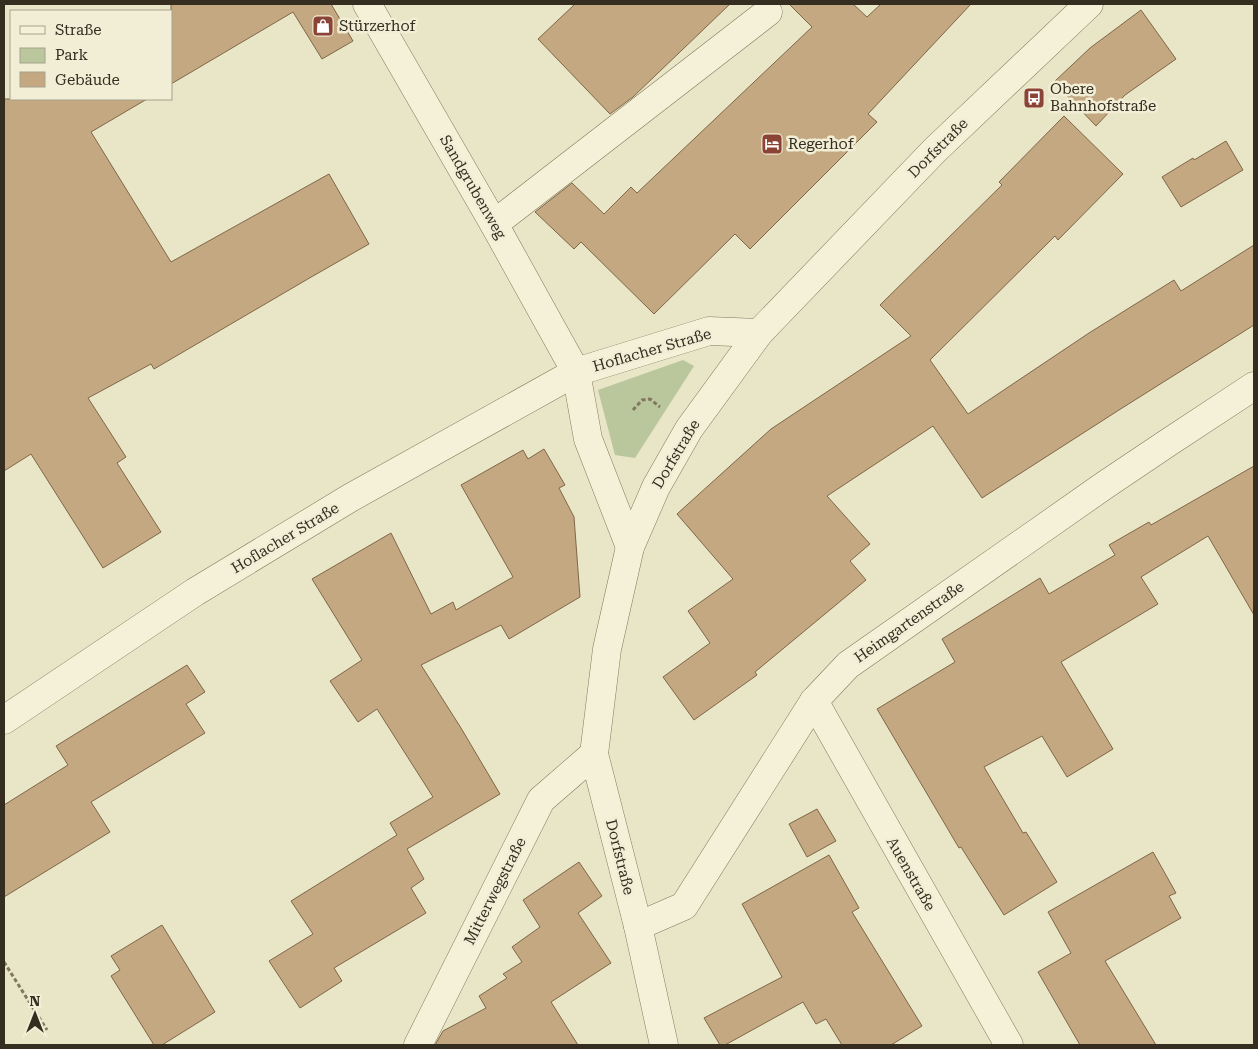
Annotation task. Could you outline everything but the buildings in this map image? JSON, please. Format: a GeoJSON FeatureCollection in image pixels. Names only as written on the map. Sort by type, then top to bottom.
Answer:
{"type":"FeatureCollection","features":[{"type":"Feature","properties":{"kind":"street","name":"Sandgrubenweg"},"geometry":{"type":"LineString","coordinates":[[367,4],[494,224],[576,372]]}},
{"type":"Feature","properties":{"kind":"street","name":"Dorfstraße"},"geometry":{"type":"LineString","coordinates":[[664,1045],[638,926],[594,754],[606,649],[630,547],[656,487],[689,429],[759,333],[935,150],[1089,4]]}},
{"type":"Feature","properties":{"kind":"street"},"geometry":{"type":"LineString","coordinates":[[494,224],[768,12]]}},
{"type":"Feature","properties":{"kind":"street","name":"Hoflacher Straße"},"geometry":{"type":"LineString","coordinates":[[4,720],[195,592],[268,547],[362,491],[576,372],[709,331],[759,333]]}},
{"type":"Feature","properties":{"kind":"street","name":"Hoflacher Straße"},"geometry":{"type":"LineString","coordinates":[[576,372],[588,439],[630,547]]}},
{"type":"Feature","properties":{"kind":"street","name":"Heimgartenstraße"},"geometry":{"type":"LineString","coordinates":[[638,926],[684,906],[814,702],[848,665],[1137,464],[1254,387]]}},
{"type":"Feature","properties":{"kind":"street","name":"Auenstraße"},"geometry":{"type":"LineString","coordinates":[[814,702],[1009,1045]]}},
{"type":"Feature","properties":{"kind":"street","name":"Mitterwegstraße"},"geometry":{"type":"LineString","coordinates":[[418,1045],[541,800],[594,754]]}},
{"type":"Feature","properties":{"kind":"path"},"geometry":{"type":"LineString","coordinates":[[4,962],[47,1030]]}},
{"type":"Feature","properties":{"kind":"green space"},"geometry":{"type":"Polygon","coordinates":[[[683,360],[694,366],[635,458],[615,455],[598,390],[683,360]]]}},
{"type":"Feature","properties":{"kind":"place","name":"Stürzerhof"},"geometry":{"type":"Point","coordinates":[323,26]}},
{"type":"Feature","properties":{"kind":"place","name":"Obere Bahnhofstraße"},"geometry":{"type":"Point","coordinates":[1034,98]}},
{"type":"Feature","properties":{"kind":"place","name":"Regerhof"},"geometry":{"type":"Point","coordinates":[772,144]}}]}
